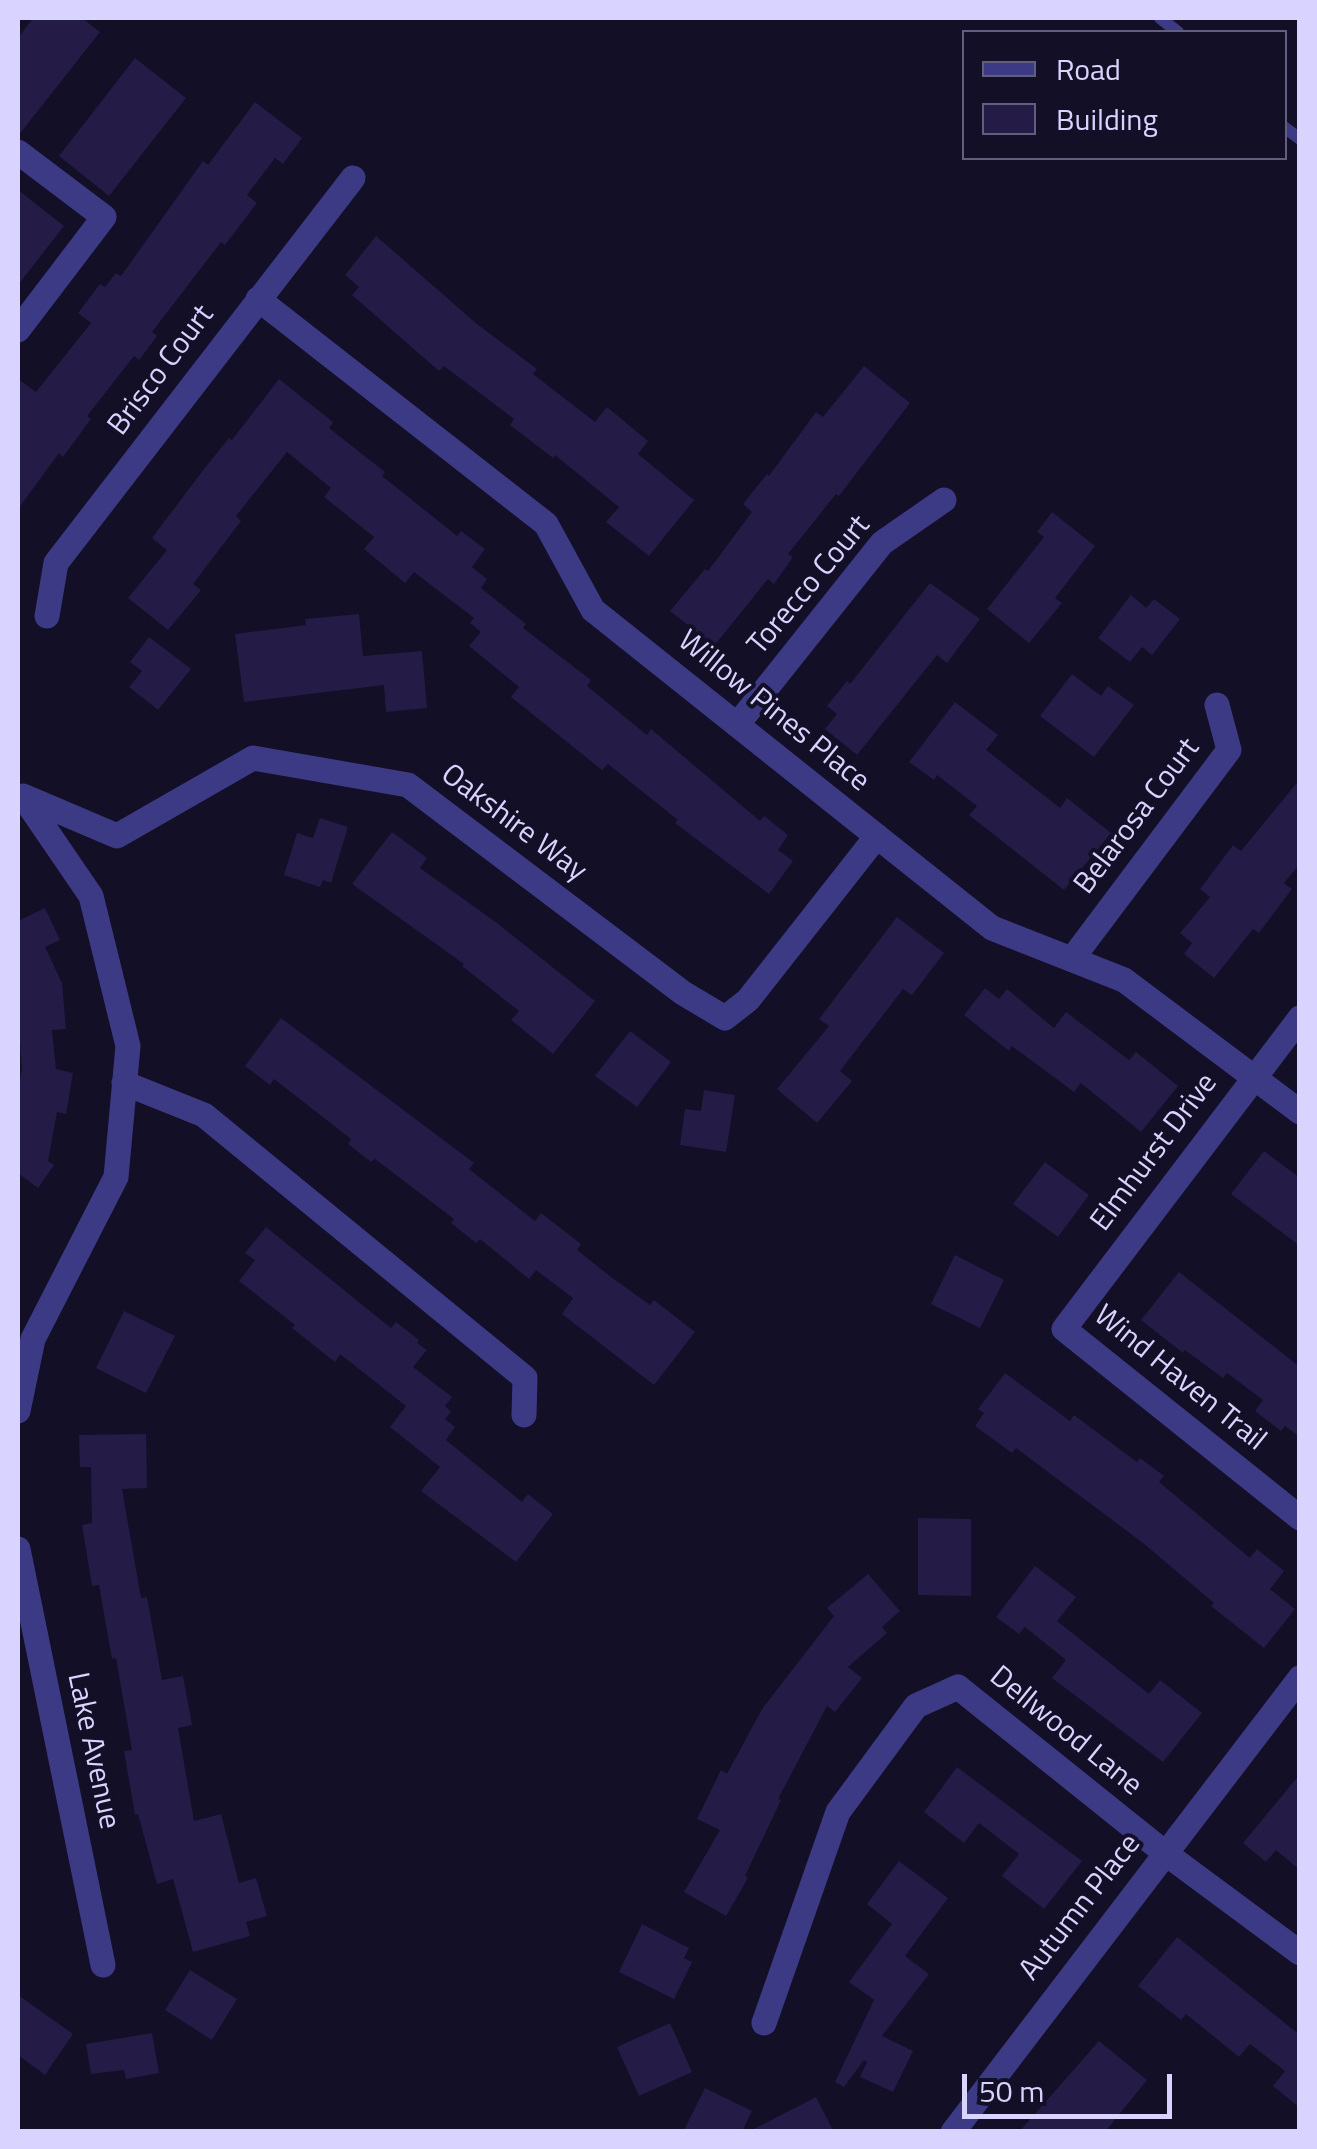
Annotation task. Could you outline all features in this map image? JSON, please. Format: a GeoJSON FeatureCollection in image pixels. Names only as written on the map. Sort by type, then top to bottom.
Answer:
{"type":"FeatureCollection","features":[{"type":"Feature","properties":{"kind":"street"},"geometry":{"type":"LineString","coordinates":[[18,152],[104,217],[18,330]]}},
{"type":"Feature","properties":{"kind":"street","name":"Brisco Court"},"geometry":{"type":"LineString","coordinates":[[47,616],[56,563],[353,178]]}},
{"type":"Feature","properties":{"kind":"street","name":"Willow Pines Place"},"geometry":{"type":"LineString","coordinates":[[258,299],[546,524],[593,610],[992,928],[1124,980],[1300,1112]]}},
{"type":"Feature","properties":{"kind":"street","name":"Torecco Court"},"geometry":{"type":"LineString","coordinates":[[737,726],[882,543],[944,500]]}},
{"type":"Feature","properties":{"kind":"street","name":"Belarosa Court"},"geometry":{"type":"LineString","coordinates":[[1072,959],[1228,750],[1217,705]]}},
{"type":"Feature","properties":{"kind":"street","name":"Oakshire Way"},"geometry":{"type":"LineString","coordinates":[[20,794],[116,836],[253,758],[408,785],[684,993],[725,1018],[748,1000],[877,836]]}},
{"type":"Feature","properties":{"kind":"street"},"geometry":{"type":"LineString","coordinates":[[18,1411],[33,1338],[116,1177],[128,1046],[92,896],[20,794]]}},
{"type":"Feature","properties":{"kind":"street","name":"Elmhurst Drive"},"geometry":{"type":"LineString","coordinates":[[1064,1329],[1300,1018]]}},
{"type":"Feature","properties":{"kind":"street"},"geometry":{"type":"LineString","coordinates":[[124,1083],[204,1115],[526,1378],[524,1415]]}},
{"type":"Feature","properties":{"kind":"street","name":"Wind Haven Trail"},"geometry":{"type":"LineString","coordinates":[[1064,1329],[1300,1518]]}},
{"type":"Feature","properties":{"kind":"street","name":"Lake Avenue"},"geometry":{"type":"LineString","coordinates":[[18,1549],[102,1965]]}},
{"type":"Feature","properties":{"kind":"street","name":"Autumn Place"},"geometry":{"type":"LineString","coordinates":[[953,2132],[1300,1678]]}},
{"type":"Feature","properties":{"kind":"street","name":"Dellwood Lane"},"geometry":{"type":"LineString","coordinates":[[764,2023],[838,1812],[916,1706],[958,1687],[1165,1853]]}},
{"type":"Feature","properties":{"kind":"street"},"geometry":{"type":"LineString","coordinates":[[1165,1853],[1300,1954]]}},
{"type":"Feature","properties":{"kind":"building"},"geometry":{"type":"Polygon","coordinates":[[[33,18],[82,18],[100,32],[18,136],[18,38],[33,18]]]}},
{"type":"Feature","properties":{"kind":"building"},"geometry":{"type":"Polygon","coordinates":[[[135,58],[186,98],[109,196],[59,156],[135,58]]]}},
{"type":"Feature","properties":{"kind":"building"},"geometry":{"type":"Polygon","coordinates":[[[255,102],[302,138],[283,164],[275,158],[247,195],[257,203],[225,245],[221,242],[152,332],[157,336],[139,360],[134,356],[87,416],[91,419],[63,457],[59,453],[18,509],[18,379],[36,392],[91,323],[78,313],[100,284],[105,287],[116,273],[121,276],[203,161],[208,165],[255,102]]]}},
{"type":"Feature","properties":{"kind":"building"},"geometry":{"type":"Polygon","coordinates":[[[18,190],[64,226],[18,285],[18,190]]]}},
{"type":"Feature","properties":{"kind":"building"},"geometry":{"type":"Polygon","coordinates":[[[376,236],[477,324],[537,369],[533,374],[595,422],[607,407],[648,441],[638,454],[694,500],[649,556],[606,522],[619,507],[555,455],[553,458],[510,425],[514,419],[444,366],[439,371],[352,295],[359,287],[345,275],[376,236]]]}},
{"type":"Feature","properties":{"kind":"building"},"geometry":{"type":"Polygon","coordinates":[[[864,366],[910,403],[839,496],[836,494],[788,554],[793,557],[774,584],[768,579],[714,646],[670,611],[705,569],[708,571],[752,512],[743,504],[816,412],[823,417],[864,366]]]}},
{"type":"Feature","properties":{"kind":"building"},"geometry":{"type":"Polygon","coordinates":[[[279,379],[333,422],[329,428],[385,472],[382,476],[457,536],[461,531],[485,549],[472,567],[487,579],[481,588],[526,624],[523,628],[591,680],[587,686],[647,735],[651,729],[760,821],[764,816],[788,835],[778,850],[793,861],[769,894],[675,823],[678,820],[608,764],[602,770],[511,697],[519,687],[469,646],[481,632],[470,623],[474,618],[414,572],[405,583],[364,549],[374,537],[324,497],[331,488],[287,452],[236,516],[241,521],[193,584],[201,590],[168,630],[128,598],[167,550],[152,538],[279,379]]]}},
{"type":"Feature","properties":{"kind":"building"},"geometry":{"type":"Polygon","coordinates":[[[1052,512],[1095,546],[1055,598],[1062,603],[1029,643],[987,609],[1044,537],[1037,532],[1052,512]]]}},
{"type":"Feature","properties":{"kind":"building"},"geometry":{"type":"Polygon","coordinates":[[[930,583],[980,619],[947,663],[937,655],[857,755],[825,729],[837,714],[827,706],[847,681],[850,684],[930,583]]]}},
{"type":"Feature","properties":{"kind":"building"},"geometry":{"type":"Polygon","coordinates":[[[1131,595],[1146,608],[1154,599],[1180,619],[1152,655],[1142,647],[1130,662],[1098,638],[1131,595]]]}},
{"type":"Feature","properties":{"kind":"building"},"geometry":{"type":"Polygon","coordinates":[[[359,614],[363,656],[422,651],[427,708],[386,712],[384,685],[244,702],[235,634],[306,625],[305,619],[359,614]]]}},
{"type":"Feature","properties":{"kind":"building"},"geometry":{"type":"Polygon","coordinates":[[[149,637],[191,669],[158,710],[129,687],[142,671],[130,662],[149,637]]]}},
{"type":"Feature","properties":{"kind":"building"},"geometry":{"type":"Polygon","coordinates":[[[1072,674],[1101,696],[1108,686],[1134,705],[1094,757],[1040,716],[1072,674]]]}},
{"type":"Feature","properties":{"kind":"building"},"geometry":{"type":"Polygon","coordinates":[[[955,702],[998,735],[986,750],[1060,808],[1067,798],[1111,833],[1064,890],[969,815],[977,806],[937,775],[934,780],[909,762],[955,702]]]}},
{"type":"Feature","properties":{"kind":"building"},"geometry":{"type":"Polygon","coordinates":[[[1300,779],[1300,864],[1284,883],[1292,889],[1259,933],[1253,929],[1214,978],[1184,954],[1192,943],[1180,933],[1210,897],[1200,889],[1233,845],[1241,851],[1300,779]]]}},
{"type":"Feature","properties":{"kind":"building"},"geometry":{"type":"Polygon","coordinates":[[[320,818],[348,827],[331,883],[323,880],[320,887],[284,875],[297,833],[313,838],[320,818]]]}},
{"type":"Feature","properties":{"kind":"building"},"geometry":{"type":"Polygon","coordinates":[[[392,832],[427,858],[420,868],[595,1001],[553,1054],[511,1020],[519,1011],[464,964],[352,884],[392,832]]]}},
{"type":"Feature","properties":{"kind":"building"},"geometry":{"type":"Polygon","coordinates":[[[45,908],[60,940],[45,947],[62,983],[66,1029],[52,1030],[56,1069],[73,1073],[66,1114],[57,1112],[48,1161],[54,1165],[38,1188],[18,1173],[18,1091],[22,1069],[18,921],[45,908]]]}},
{"type":"Feature","properties":{"kind":"building"},"geometry":{"type":"Polygon","coordinates":[[[897,917],[944,953],[912,995],[903,989],[840,1071],[852,1081],[817,1123],[777,1089],[829,1026],[819,1019],[897,917]]]}},
{"type":"Feature","properties":{"kind":"building"},"geometry":{"type":"Polygon","coordinates":[[[985,988],[999,999],[1007,989],[1054,1028],[1066,1012],[1129,1060],[1136,1052],[1178,1086],[1141,1132],[1081,1083],[1074,1092],[1012,1046],[1009,1051],[964,1015],[985,988]]]}},
{"type":"Feature","properties":{"kind":"building"},"geometry":{"type":"Polygon","coordinates":[[[281,1018],[474,1163],[469,1169],[535,1221],[541,1213],[581,1244],[577,1250],[611,1277],[650,1305],[654,1300],[695,1332],[654,1385],[562,1314],[573,1298],[536,1270],[529,1279],[480,1239],[476,1243],[451,1223],[454,1219],[375,1159],[371,1162],[348,1144],[351,1139],[274,1079],[270,1085],[245,1066],[281,1018]]]}},
{"type":"Feature","properties":{"kind":"building"},"geometry":{"type":"Polygon","coordinates":[[[630,1031],[671,1062],[637,1107],[595,1076],[630,1031]]]}},
{"type":"Feature","properties":{"kind":"building"},"geometry":{"type":"Polygon","coordinates":[[[704,1090],[735,1095],[726,1152],[680,1145],[685,1109],[701,1111],[704,1090]]]}},
{"type":"Feature","properties":{"kind":"building"},"geometry":{"type":"Polygon","coordinates":[[[1264,1151],[1300,1178],[1300,1246],[1231,1194],[1264,1151]]]}},
{"type":"Feature","properties":{"kind":"building"},"geometry":{"type":"Polygon","coordinates":[[[1045,1162],[1089,1195],[1058,1237],[1013,1204],[1045,1162]]]}},
{"type":"Feature","properties":{"kind":"building"},"geometry":{"type":"Polygon","coordinates":[[[266,1227],[391,1328],[396,1322],[419,1340],[417,1343],[427,1350],[413,1367],[452,1397],[445,1406],[451,1412],[445,1419],[455,1427],[446,1440],[522,1502],[528,1494],[553,1514],[516,1562],[421,1491],[440,1467],[390,1427],[406,1406],[340,1354],[335,1362],[239,1281],[255,1260],[245,1253],[266,1227]]]}},
{"type":"Feature","properties":{"kind":"building"},"geometry":{"type":"Polygon","coordinates":[[[955,1255],[1004,1280],[980,1328],[931,1304],[955,1255]]]}},
{"type":"Feature","properties":{"kind":"building"},"geometry":{"type":"Polygon","coordinates":[[[1179,1272],[1300,1367],[1300,1437],[1285,1426],[1281,1431],[1255,1411],[1263,1400],[1227,1373],[1223,1378],[1141,1320],[1179,1272]]]}},
{"type":"Feature","properties":{"kind":"building"},"geometry":{"type":"Polygon","coordinates":[[[124,1311],[175,1336],[146,1393],[96,1368],[124,1311]]]}},
{"type":"Feature","properties":{"kind":"building"},"geometry":{"type":"Polygon","coordinates":[[[1005,1373],[1070,1421],[1074,1415],[1137,1462],[1140,1458],[1164,1476],[1159,1482],[1250,1558],[1257,1549],[1284,1571],[1270,1589],[1295,1609],[1264,1648],[1211,1606],[1214,1603],[1143,1543],[1016,1448],[1012,1453],[975,1426],[984,1413],[978,1409],[1005,1373]]]}},
{"type":"Feature","properties":{"kind":"building"},"geometry":{"type":"Polygon","coordinates":[[[146,1434],[147,1488],[122,1489],[141,1598],[147,1597],[162,1680],[183,1676],[192,1725],[178,1728],[194,1821],[221,1814],[239,1883],[256,1878],[267,1916],[246,1922],[250,1936],[193,1952],[173,1879],[157,1884],[138,1814],[135,1815],[124,1751],[132,1750],[116,1658],[112,1659],[99,1585],[92,1586],[82,1525],[92,1523],[91,1467],[80,1467],[79,1435],[146,1434]]]}},
{"type":"Feature","properties":{"kind":"building"},"geometry":{"type":"Polygon","coordinates":[[[918,1518],[971,1519],[971,1596],[918,1595],[918,1518]]]}},
{"type":"Feature","properties":{"kind":"building"},"geometry":{"type":"Polygon","coordinates":[[[1035,1566],[1076,1597],[1057,1621],[1149,1694],[1160,1680],[1202,1713],[1163,1762],[1052,1678],[1066,1660],[1025,1627],[1019,1634],[996,1617],[1035,1566]]]}},
{"type":"Feature","properties":{"kind":"building"},"geometry":{"type":"Polygon","coordinates":[[[868,1574],[900,1611],[882,1627],[887,1633],[848,1667],[862,1678],[835,1712],[827,1706],[778,1799],[781,1800],[745,1876],[748,1878],[726,1916],[684,1892],[720,1830],[697,1819],[721,1770],[727,1774],[762,1709],[834,1616],[827,1608],[868,1574]]]}},
{"type":"Feature","properties":{"kind":"building"},"geometry":{"type":"Polygon","coordinates":[[[957,1767],[1082,1861],[1044,1909],[1002,1876],[1019,1854],[979,1823],[964,1843],[924,1812],[957,1767]]]}},
{"type":"Feature","properties":{"kind":"building"},"geometry":{"type":"Polygon","coordinates":[[[1300,1774],[1300,1870],[1276,1850],[1266,1862],[1243,1843],[1300,1774]]]}},
{"type":"Feature","properties":{"kind":"building"},"geometry":{"type":"Polygon","coordinates":[[[899,1861],[948,1898],[905,1956],[929,1974],[882,2036],[913,2051],[893,2092],[860,2077],[867,2062],[864,2060],[844,2087],[835,2082],[874,2000],[849,1982],[892,1924],[867,1904],[899,1861]]]}},
{"type":"Feature","properties":{"kind":"building"},"geometry":{"type":"Polygon","coordinates":[[[642,1924],[689,1948],[684,1958],[692,1962],[674,1999],[619,1972],[642,1924]]]}},
{"type":"Feature","properties":{"kind":"building"},"geometry":{"type":"Polygon","coordinates":[[[1177,1937],[1300,2035],[1300,2108],[1273,2086],[1285,2071],[1250,2044],[1239,2057],[1186,2014],[1181,2020],[1138,1986],[1177,1937]]]}},
{"type":"Feature","properties":{"kind":"building"},"geometry":{"type":"Polygon","coordinates":[[[190,1970],[237,1999],[212,2040],[165,2010],[190,1970]]]}},
{"type":"Feature","properties":{"kind":"building"},"geometry":{"type":"Polygon","coordinates":[[[18,1995],[73,2034],[45,2075],[18,2055],[18,1995]]]}},
{"type":"Feature","properties":{"kind":"building"},"geometry":{"type":"Polygon","coordinates":[[[670,2023],[692,2072],[639,2096],[617,2047],[670,2023]]]}},
{"type":"Feature","properties":{"kind":"building"},"geometry":{"type":"Polygon","coordinates":[[[152,2033],[159,2073],[126,2079],[124,2070],[91,2074],[86,2044],[152,2033]]]}},
{"type":"Feature","properties":{"kind":"building"},"geometry":{"type":"Polygon","coordinates":[[[1099,2041],[1147,2080],[1105,2132],[1019,2132],[1099,2041]]]}},
{"type":"Feature","properties":{"kind":"building"},"geometry":{"type":"Polygon","coordinates":[[[705,2088],[752,2111],[742,2132],[683,2132],[705,2088]]]}},
{"type":"Feature","properties":{"kind":"building"},"geometry":{"type":"Polygon","coordinates":[[[816,2097],[834,2132],[748,2132],[816,2097]]]}}]}
